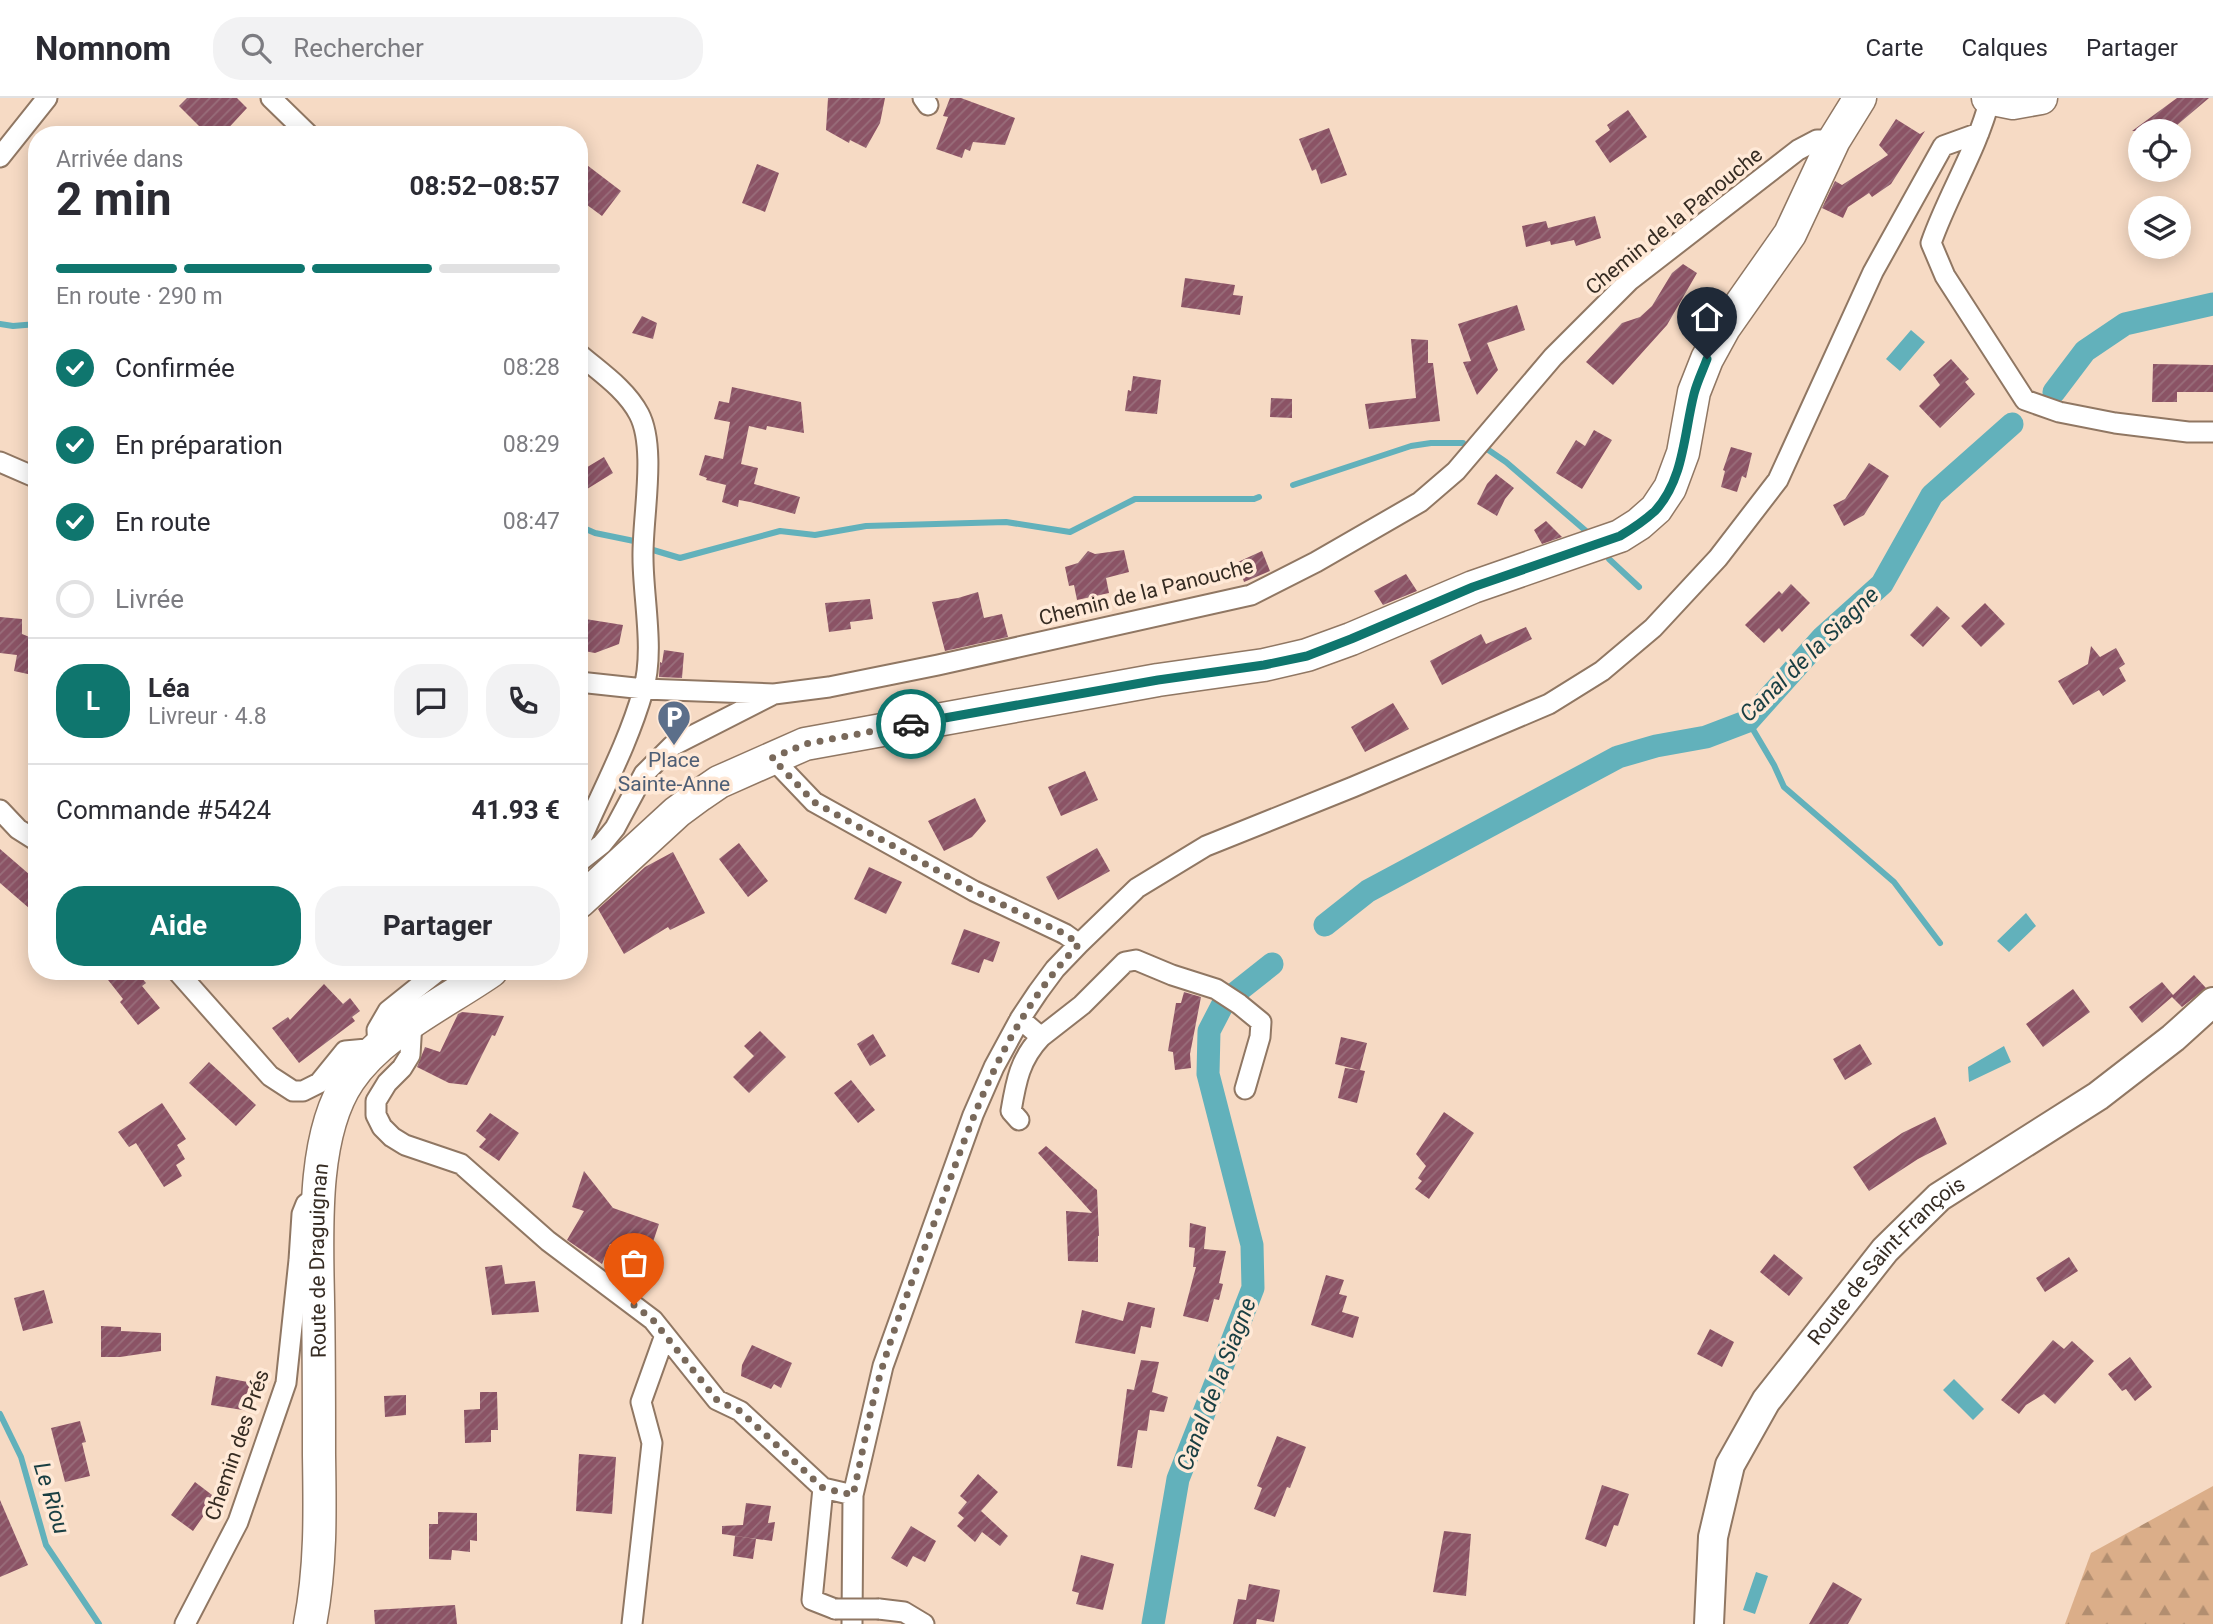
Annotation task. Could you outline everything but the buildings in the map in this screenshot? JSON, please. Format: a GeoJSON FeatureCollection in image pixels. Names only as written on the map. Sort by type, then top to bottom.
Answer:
{"type":"FeatureCollection","features":[{"type":"Feature","properties":{"kind":"main road"},"geometry":{"type":"LineString","coordinates":[[1989,99],[2013,103],[2042,98]]}},
{"type":"Feature","properties":{"kind":"main road"},"geometry":{"type":"LineString","coordinates":[[588,894],[677,812],[700,795],[719,782],[805,744],[1307,656],[1473,587],[1620,536],[1656,509],[1671,488],[1682,453],[1694,392],[1707,359],[1724,328],[1790,234],[1834,140],[1858,99]]}},
{"type":"Feature","properties":{"kind":"main road","name":"Route de Draguignan"},"geometry":{"type":"LineString","coordinates":[[310,1624],[317,1590],[320,1530],[318,1257],[319,1195],[326,1138],[334,1110],[349,1079],[378,1048],[412,1022],[477,980]]}},
{"type":"Feature","properties":{"kind":"main road","name":"Route de Saint-François"},"geometry":{"type":"LineString","coordinates":[[1709,1624],[1713,1537],[1730,1465],[1766,1401],[1885,1250],[1939,1197],[2098,1096],[2213,1003]]}},
{"type":"Feature","properties":{"kind":"street"},"geometry":{"type":"LineString","coordinates":[[0,157],[47,98]]}},
{"type":"Feature","properties":{"kind":"street"},"geometry":{"type":"LineString","coordinates":[[271,98],[300,126]]}},
{"type":"Feature","properties":{"kind":"street"},"geometry":{"type":"LineString","coordinates":[[1989,99],[1979,133],[1931,243],[1945,276],[2025,400],[2059,412],[2115,423],[2188,432],[2213,432]]}},
{"type":"Feature","properties":{"kind":"street"},"geometry":{"type":"LineString","coordinates":[[852,1624],[853,1495],[883,1366],[973,1115],[994,1067],[1020,1019],[1055,969],[1137,888],[1206,846],[1549,704],[1602,671],[1653,628],[1718,558],[1778,480],[1873,272],[1943,146],[1979,133]]}},
{"type":"Feature","properties":{"kind":"street","name":"Chemin de la Panouche"},"geometry":{"type":"LineString","coordinates":[[588,683],[644,689],[774,694],[829,687],[1251,595],[1316,562],[1420,502],[1456,471],[1553,357],[1629,281],[1798,150],[1817,140],[1834,140]]}},
{"type":"Feature","properties":{"kind":"street"},"geometry":{"type":"LineString","coordinates":[[588,362],[622,390],[640,415],[648,450],[643,557],[648,643],[644,689],[620,753],[588,824]]}},
{"type":"Feature","properties":{"kind":"street"},"geometry":{"type":"LineString","coordinates":[[0,462],[28,474]]}},
{"type":"Feature","properties":{"kind":"street"},"geometry":{"type":"LineString","coordinates":[[588,855],[602,844],[615,828],[644,774],[671,746],[774,694]]}},
{"type":"Feature","properties":{"kind":"street"},"geometry":{"type":"LineString","coordinates":[[772,758],[814,802],[974,891],[1065,934],[1079,944]]}},
{"type":"Feature","properties":{"kind":"street"},"geometry":{"type":"LineString","coordinates":[[0,810],[28,835]]}},
{"type":"Feature","properties":{"kind":"street"},"geometry":{"type":"LineString","coordinates":[[1019,1120],[1011,1111],[1016,1080],[1029,1050],[1041,1037],[1082,1005],[1125,962],[1136,960],[1216,989],[1239,1003],[1261,1022],[1260,1037],[1245,1088]]}},
{"type":"Feature","properties":{"kind":"street"},"geometry":{"type":"LineString","coordinates":[[185,980],[270,1076],[293,1091],[303,1091],[319,1083],[345,1051],[378,1048],[377,1030],[388,1011],[427,980]]}},
{"type":"Feature","properties":{"kind":"street"},"geometry":{"type":"LineString","coordinates":[[1020,1019],[1041,1037]]}},
{"type":"Feature","properties":{"kind":"street"},"geometry":{"type":"LineString","coordinates":[[412,1022],[410,1055],[376,1101],[376,1115],[382,1127],[405,1145],[461,1164],[548,1241],[653,1320],[717,1400],[740,1411],[823,1488],[853,1495]]}},
{"type":"Feature","properties":{"kind":"street","name":"Chemin des Prés"},"geometry":{"type":"LineString","coordinates":[[185,1624],[238,1522],[286,1383],[302,1214],[306,1204],[319,1195]]}},
{"type":"Feature","properties":{"kind":"street"},"geometry":{"type":"LineString","coordinates":[[632,1624],[652,1443],[641,1402],[665,1335]]}},
{"type":"Feature","properties":{"kind":"street"},"geometry":{"type":"LineString","coordinates":[[823,1488],[812,1600],[835,1609],[904,1612],[924,1624]]}},
{"type":"Feature","properties":{"kind":"green space"},"geometry":{"type":"Polygon","coordinates":[[[2213,1486],[2213,1624],[2065,1624],[2091,1553],[2213,1486]]]}},
{"type":"Feature","properties":{"kind":"water"},"geometry":{"type":"Polygon","coordinates":[[[1911,330],[1925,342],[1900,371],[1886,359],[1911,330]]]}},
{"type":"Feature","properties":{"kind":"water"},"geometry":{"type":"Polygon","coordinates":[[[2026,913],[2036,926],[2009,952],[1997,941],[2026,913]]]}},
{"type":"Feature","properties":{"kind":"water"},"geometry":{"type":"Polygon","coordinates":[[[2004,1046],[2011,1062],[1969,1082],[1968,1067],[2004,1046]]]}},
{"type":"Feature","properties":{"kind":"water"},"geometry":{"type":"Polygon","coordinates":[[[1954,1379],[1984,1409],[1973,1420],[1943,1390],[1954,1379]]]}},
{"type":"Feature","properties":{"kind":"water"},"geometry":{"type":"Polygon","coordinates":[[[1756,1572],[1768,1576],[1755,1614],[1743,1610],[1756,1572]]]}},
{"type":"Feature","properties":{"kind":"waterway","name":"Canal de la Siagne"},"geometry":{"type":"LineString","coordinates":[[2054,392],[2085,351],[2125,324],[2213,304]]}},
{"type":"Feature","properties":{"kind":"waterway"},"geometry":{"type":"LineString","coordinates":[[0,324],[28,325]]}},
{"type":"Feature","properties":{"kind":"waterway","name":"Canal de la Siagne"},"geometry":{"type":"LineString","coordinates":[[1325,925],[1368,891],[1618,757],[1656,746],[1706,737],[1748,721],[1823,637],[1882,584],[1932,495],[2012,424]]}},
{"type":"Feature","properties":{"kind":"waterway"},"geometry":{"type":"LineString","coordinates":[[1293,485],[1411,446],[1463,443]]}},
{"type":"Feature","properties":{"kind":"waterway"},"geometry":{"type":"LineString","coordinates":[[1487,449],[1506,462],[1586,531]]}},
{"type":"Feature","properties":{"kind":"waterway"},"geometry":{"type":"LineString","coordinates":[[653,550],[680,558],[780,531],[815,535],[866,526],[1006,522],[1070,532],[1135,499],[1259,497]]}},
{"type":"Feature","properties":{"kind":"waterway"},"geometry":{"type":"LineString","coordinates":[[588,530],[634,541]]}},
{"type":"Feature","properties":{"kind":"waterway"},"geometry":{"type":"LineString","coordinates":[[1609,559],[1639,587]]}},
{"type":"Feature","properties":{"kind":"waterway"},"geometry":{"type":"LineString","coordinates":[[1748,721],[1784,787],[1894,882],[1940,943]]}},
{"type":"Feature","properties":{"kind":"waterway","name":"Canal de la Siagne"},"geometry":{"type":"LineString","coordinates":[[1153,1624],[1178,1479],[1253,1288],[1252,1245],[1208,1074],[1209,1031],[1224,1002],[1272,964]]}},
{"type":"Feature","properties":{"kind":"waterway","name":"Le Riou"},"geometry":{"type":"LineString","coordinates":[[0,1414],[21,1457],[46,1545],[99,1624]]}},
{"type":"Feature","properties":{"kind":"way so far"},"geometry":{"type":"LineString","coordinates":[[634,1305],[653,1320],[717,1400],[740,1411],[823,1488],[853,1495],[883,1366],[973,1115],[994,1067],[1020,1019],[1055,969],[1079,944],[1065,934],[974,891],[814,802],[772,758],[805,744],[911,724]]}},
{"type":"Feature","properties":{"kind":"place","name":"Place Sainte-Anne"},"geometry":{"type":"Point","coordinates":[674,747]}},
{"type":"Feature","properties":{"kind":"route"},"geometry":{"type":"LineString","coordinates":[[911,724],[1307,656],[1473,587],[1620,536],[1656,509],[1671,488],[1682,453],[1694,392],[1707,359]]}}]}
